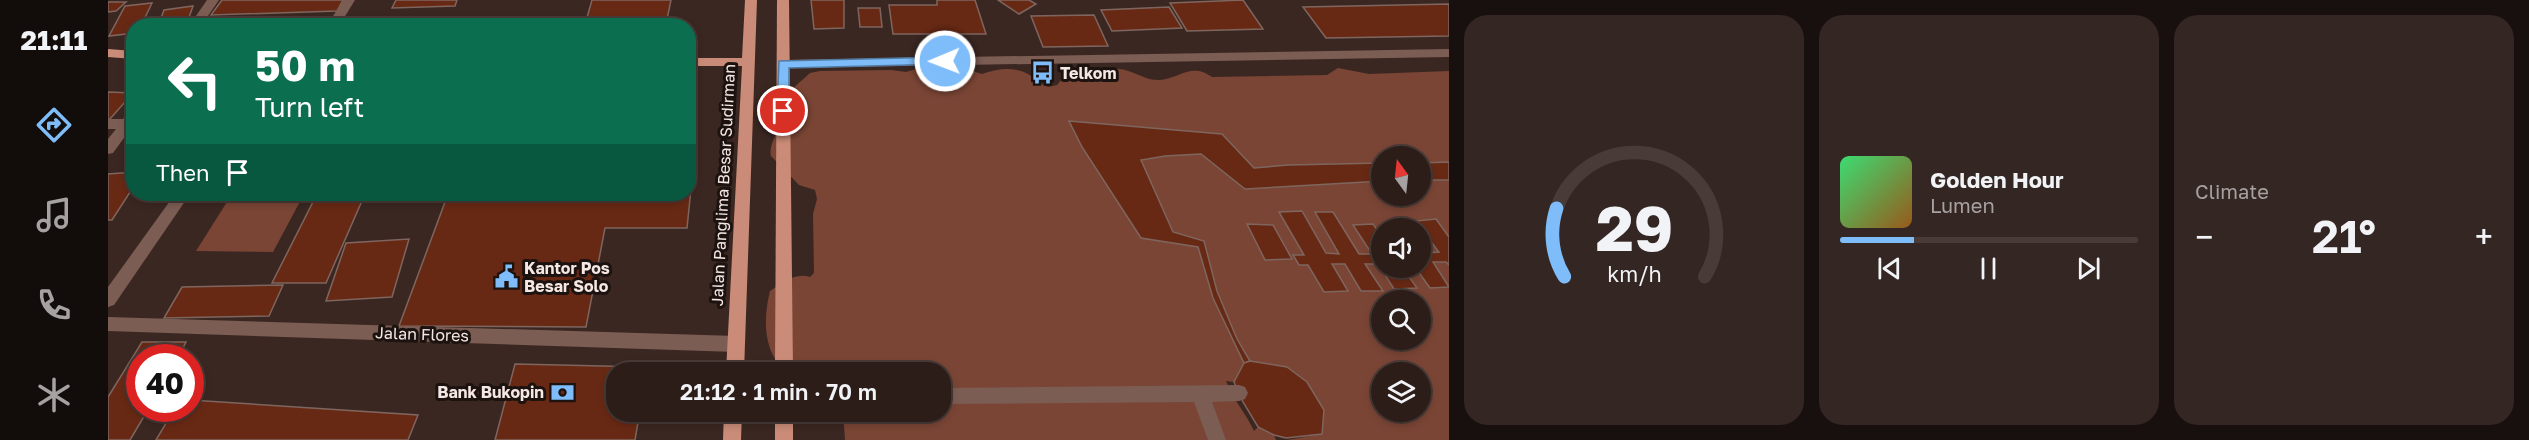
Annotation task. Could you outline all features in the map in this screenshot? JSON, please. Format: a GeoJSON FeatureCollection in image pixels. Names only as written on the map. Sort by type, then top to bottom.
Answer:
{"type":"FeatureCollection","features":[{"type":"Feature","properties":{"kind":"main road","name":"Jalan Panglima Besar Sudirman"},"geometry":{"type":"LineString","coordinates":[[735,362],[751,0]]}},
{"type":"Feature","properties":{"kind":"main road"},"geometry":{"type":"LineString","coordinates":[[783,0],[784,362]]}},
{"type":"Feature","properties":{"kind":"main road"},"geometry":{"type":"LineString","coordinates":[[108,53],[126,54]]}},
{"type":"Feature","properties":{"kind":"main road"},"geometry":{"type":"LineString","coordinates":[[696,62],[748,62]]}},
{"type":"Feature","properties":{"kind":"main road"},"geometry":{"type":"LineString","coordinates":[[732,440],[733,422]]}},
{"type":"Feature","properties":{"kind":"main road"},"geometry":{"type":"LineString","coordinates":[[784,422],[784,440]]}},
{"type":"Feature","properties":{"kind":"street"},"geometry":{"type":"LineString","coordinates":[[201,18],[213,0]]}},
{"type":"Feature","properties":{"kind":"street"},"geometry":{"type":"LineString","coordinates":[[338,18],[349,0]]}},
{"type":"Feature","properties":{"kind":"street"},"geometry":{"type":"LineString","coordinates":[[783,64],[1449,53]]}},
{"type":"Feature","properties":{"kind":"street"},"geometry":{"type":"LineString","coordinates":[[108,124],[126,120]]}},
{"type":"Feature","properties":{"kind":"street"},"geometry":{"type":"LineString","coordinates":[[108,149],[126,124]]}},
{"type":"Feature","properties":{"kind":"street"},"geometry":{"type":"LineString","coordinates":[[108,300],[178,201]]}},
{"type":"Feature","properties":{"kind":"street","name":"Jalan Flores"},"geometry":{"type":"LineString","coordinates":[[108,324],[736,344]]}},
{"type":"Feature","properties":{"kind":"street"},"geometry":{"type":"LineString","coordinates":[[951,396],[1239,393]]}},
{"type":"Feature","properties":{"kind":"street"},"geometry":{"type":"LineString","coordinates":[[1200,394],[1217,440]]}},
{"type":"Feature","properties":{"kind":"shaded area"},"geometry":{"type":"Polygon","coordinates":[[[933,64],[947,69],[963,68],[982,74],[994,70],[1014,69],[1026,73],[1048,87],[1057,85],[1062,79],[1109,68],[1125,70],[1156,80],[1192,71],[1205,73],[1212,77],[1327,75],[1338,68],[1369,74],[1449,71],[1449,162],[1431,163],[1431,146],[1371,146],[1371,163],[1254,168],[1222,134],[1070,121],[1082,147],[1141,238],[1198,247],[1213,298],[1244,363],[1234,382],[1226,381],[1254,431],[1258,427],[1274,435],[1276,440],[845,440],[844,422],[951,422],[951,362],[777,362],[772,354],[767,334],[766,313],[770,291],[789,279],[799,276],[810,277],[814,273],[813,214],[817,199],[815,190],[799,185],[771,156],[772,144],[791,90],[810,73],[891,70],[906,72],[933,64]]]}},
{"type":"Feature","properties":{"kind":"shaded area"},"geometry":{"type":"Polygon","coordinates":[[[1201,154],[1245,189],[1371,182],[1371,206],[1431,206],[1431,180],[1449,180],[1449,440],[1287,440],[1322,434],[1324,410],[1307,382],[1288,367],[1250,361],[1221,304],[1204,242],[1173,232],[1141,160],[1201,154]]]}},
{"type":"Feature","properties":{"kind":"shaded area"},"geometry":{"type":"Polygon","coordinates":[[[228,201],[300,201],[273,252],[196,251],[228,201]]]}},
{"type":"Feature","properties":{"kind":"building"},"geometry":{"type":"Polygon","coordinates":[[[222,0],[343,0],[337,11],[211,15],[222,0]]]}},
{"type":"Feature","properties":{"kind":"building"},"geometry":{"type":"Polygon","coordinates":[[[396,0],[457,0],[455,6],[392,8],[396,0]]]}},
{"type":"Feature","properties":{"kind":"building"},"geometry":{"type":"Polygon","coordinates":[[[592,0],[671,0],[667,18],[587,18],[592,0]]]}},
{"type":"Feature","properties":{"kind":"building"},"geometry":{"type":"Polygon","coordinates":[[[811,0],[844,0],[844,28],[814,29],[811,0]]]}},
{"type":"Feature","properties":{"kind":"building"},"geometry":{"type":"Polygon","coordinates":[[[937,0],[975,0],[986,34],[893,34],[889,5],[937,5],[937,0]]]}},
{"type":"Feature","properties":{"kind":"building"},"geometry":{"type":"Polygon","coordinates":[[[998,0],[1029,0],[1036,4],[1019,14],[998,0]]]}},
{"type":"Feature","properties":{"kind":"building"},"geometry":{"type":"Polygon","coordinates":[[[1243,0],[1263,29],[1187,31],[1170,3],[1243,0]]]}},
{"type":"Feature","properties":{"kind":"building"},"geometry":{"type":"Polygon","coordinates":[[[108,2],[126,2],[116,11],[108,12],[108,2]]]}},
{"type":"Feature","properties":{"kind":"building"},"geometry":{"type":"Polygon","coordinates":[[[152,3],[145,18],[126,18],[126,34],[109,36],[125,6],[152,3]]]}},
{"type":"Feature","properties":{"kind":"building"},"geometry":{"type":"Polygon","coordinates":[[[1449,4],[1449,36],[1326,38],[1303,7],[1449,4]]]}},
{"type":"Feature","properties":{"kind":"building"},"geometry":{"type":"Polygon","coordinates":[[[193,6],[189,18],[161,18],[164,10],[193,6]]]}},
{"type":"Feature","properties":{"kind":"building"},"geometry":{"type":"Polygon","coordinates":[[[1169,7],[1182,28],[1112,31],[1101,10],[1169,7]]]}},
{"type":"Feature","properties":{"kind":"building"},"geometry":{"type":"Polygon","coordinates":[[[858,8],[880,8],[882,27],[860,27],[858,8]]]}},
{"type":"Feature","properties":{"kind":"building"},"geometry":{"type":"Polygon","coordinates":[[[1094,15],[1108,46],[1043,47],[1031,16],[1094,15]]]}},
{"type":"Feature","properties":{"kind":"building"},"geometry":{"type":"Polygon","coordinates":[[[108,92],[126,93],[126,101],[108,120],[108,92]]]}},
{"type":"Feature","properties":{"kind":"building"},"geometry":{"type":"Polygon","coordinates":[[[1069,121],[1222,134],[1254,168],[1371,163],[1371,182],[1245,189],[1201,154],[1141,160],[1173,232],[1204,241],[1217,291],[1237,339],[1250,361],[1244,363],[1213,298],[1198,247],[1141,238],[1082,147],[1069,121]]]}},
{"type":"Feature","properties":{"kind":"building"},"geometry":{"type":"Polygon","coordinates":[[[1449,162],[1449,180],[1431,180],[1431,163],[1449,162]]]}},
{"type":"Feature","properties":{"kind":"building"},"geometry":{"type":"Polygon","coordinates":[[[126,173],[126,198],[112,220],[108,220],[108,174],[126,173]]]}},
{"type":"Feature","properties":{"kind":"building"},"geometry":{"type":"Polygon","coordinates":[[[313,201],[362,201],[326,283],[272,283],[313,201]]]}},
{"type":"Feature","properties":{"kind":"building","name":"Kantor Pos Besar Solo"},"geometry":{"type":"Polygon","coordinates":[[[445,201],[690,201],[687,228],[605,228],[586,327],[399,326],[445,201]]]}},
{"type":"Feature","properties":{"kind":"building"},"geometry":{"type":"Polygon","coordinates":[[[1302,211],[1326,253],[1339,254],[1315,212],[1333,212],[1359,254],[1371,254],[1371,264],[1365,264],[1371,273],[1371,278],[1374,278],[1382,290],[1361,291],[1345,264],[1332,264],[1348,291],[1324,292],[1308,265],[1299,265],[1293,255],[1304,255],[1279,212],[1302,211]]]}},
{"type":"Feature","properties":{"kind":"building"},"geometry":{"type":"Polygon","coordinates":[[[1431,219],[1436,219],[1449,237],[1449,265],[1446,262],[1433,262],[1449,287],[1430,288],[1423,278],[1431,278],[1431,253],[1439,252],[1431,242],[1431,219]]]}},
{"type":"Feature","properties":{"kind":"building"},"geometry":{"type":"Polygon","coordinates":[[[1247,224],[1273,225],[1292,259],[1265,260],[1247,224]]]}},
{"type":"Feature","properties":{"kind":"building"},"geometry":{"type":"Polygon","coordinates":[[[1371,224],[1371,252],[1353,225],[1371,224]]]}},
{"type":"Feature","properties":{"kind":"building"},"geometry":{"type":"Polygon","coordinates":[[[409,239],[392,297],[326,301],[346,243],[409,239]]]}},
{"type":"Feature","properties":{"kind":"building"},"geometry":{"type":"Polygon","coordinates":[[[1387,278],[1410,278],[1417,288],[1394,289],[1387,278]]]}},
{"type":"Feature","properties":{"kind":"building"},"geometry":{"type":"Polygon","coordinates":[[[283,285],[269,316],[164,318],[182,287],[283,285]]]}},
{"type":"Feature","properties":{"kind":"building"},"geometry":{"type":"Polygon","coordinates":[[[142,342],[186,342],[185,344],[141,344],[142,342]]]}},
{"type":"Feature","properties":{"kind":"building"},"geometry":{"type":"Polygon","coordinates":[[[1250,361],[1287,367],[1307,382],[1324,410],[1322,434],[1286,438],[1258,427],[1234,382],[1244,363],[1250,361]]]}},
{"type":"Feature","properties":{"kind":"building","name":"Bank Bukopin"},"geometry":{"type":"Polygon","coordinates":[[[515,364],[606,366],[606,422],[638,422],[635,440],[495,440],[515,364]]]}},
{"type":"Feature","properties":{"kind":"building"},"geometry":{"type":"Polygon","coordinates":[[[126,368],[126,422],[141,422],[130,440],[108,440],[108,397],[126,368]]]}},
{"type":"Feature","properties":{"kind":"building"},"geometry":{"type":"Polygon","coordinates":[[[204,401],[418,415],[408,440],[156,440],[167,422],[204,422],[204,401]]]}},
{"type":"Feature","properties":{"kind":"place","name":"Telkom"},"geometry":{"type":"Point","coordinates":[1042,73]}},
{"type":"Feature","properties":{"kind":"place","name":"Kantor Pos Besar Solo"},"geometry":{"type":"Point","coordinates":[506,277]}},
{"type":"Feature","properties":{"kind":"place","name":"Bank Bukopin"},"geometry":{"type":"Point","coordinates":[562,392]}},
{"type":"Feature","properties":{"kind":"route"},"geometry":{"type":"LineString","coordinates":[[783,111],[783,64],[945,61]]}}]}
